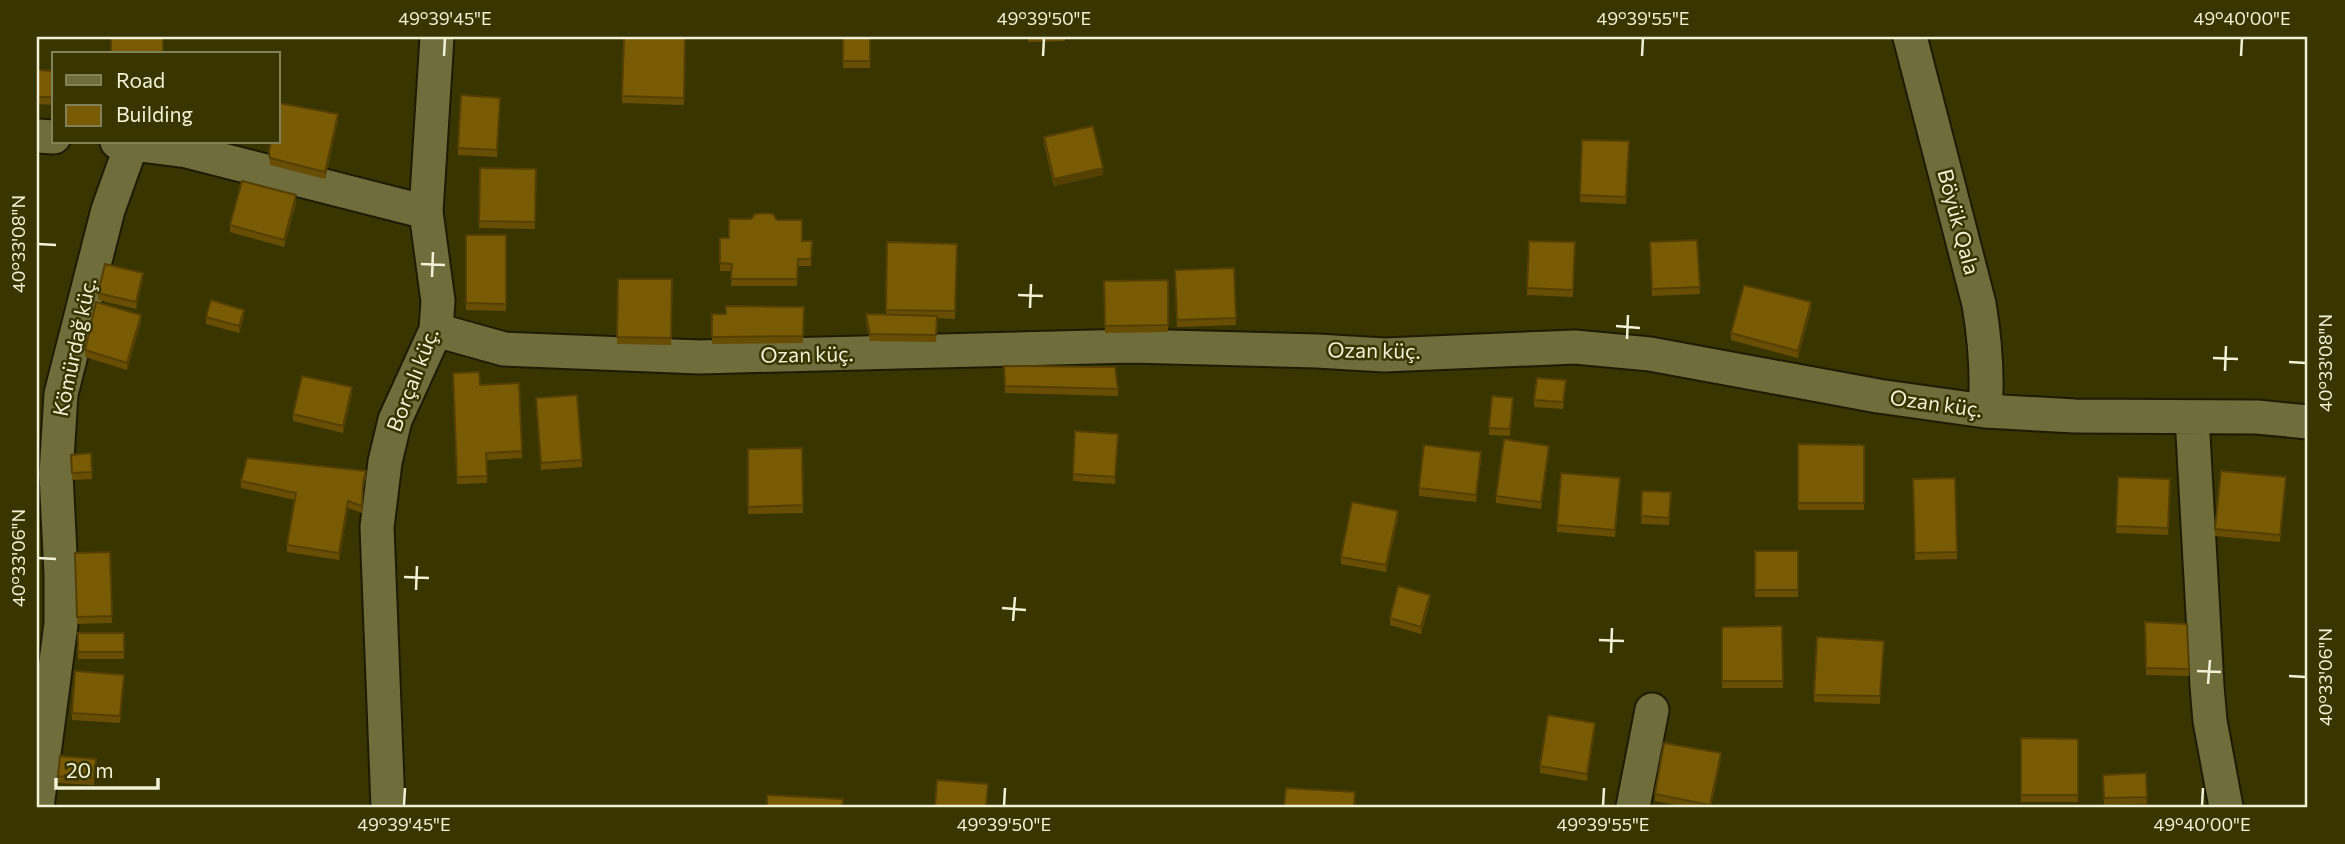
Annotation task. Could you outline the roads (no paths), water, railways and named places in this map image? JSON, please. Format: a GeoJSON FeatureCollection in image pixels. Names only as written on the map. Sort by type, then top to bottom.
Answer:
{"type":"FeatureCollection","features":[{"type":"Feature","properties":{"kind":"street","name":"Borçalı küç."},"geometry":{"type":"LineString","coordinates":[[388,807],[377,527],[385,462],[395,420],[436,330],[438,301],[426,212],[437,37]]}},
{"type":"Feature","properties":{"kind":"street","name":"Böyük Qala"},"geometry":{"type":"LineString","coordinates":[[1910,37],[1979,304],[1986,348],[1985,411]]}},
{"type":"Feature","properties":{"kind":"street","name":"Kömürdağ küç."},"geometry":{"type":"LineString","coordinates":[[37,807],[61,624],[55,474],[61,394],[124,144]]}},
{"type":"Feature","properties":{"kind":"street"},"geometry":{"type":"LineString","coordinates":[[139,144],[187,151],[426,212]]}},
{"type":"Feature","properties":{"kind":"street","name":"Ozan küç."},"geometry":{"type":"LineString","coordinates":[[436,330],[504,349],[699,357],[1132,346],[1384,355],[1575,347],[1650,354],[1878,396],[1985,411],[2075,416],[2257,417],[2308,422]]}},
{"type":"Feature","properties":{"kind":"street"},"geometry":{"type":"LineString","coordinates":[[2192,417],[2210,721],[2226,807]]}},
{"type":"Feature","properties":{"kind":"street"},"geometry":{"type":"LineString","coordinates":[[1633,807],[1652,710]]}}]}
